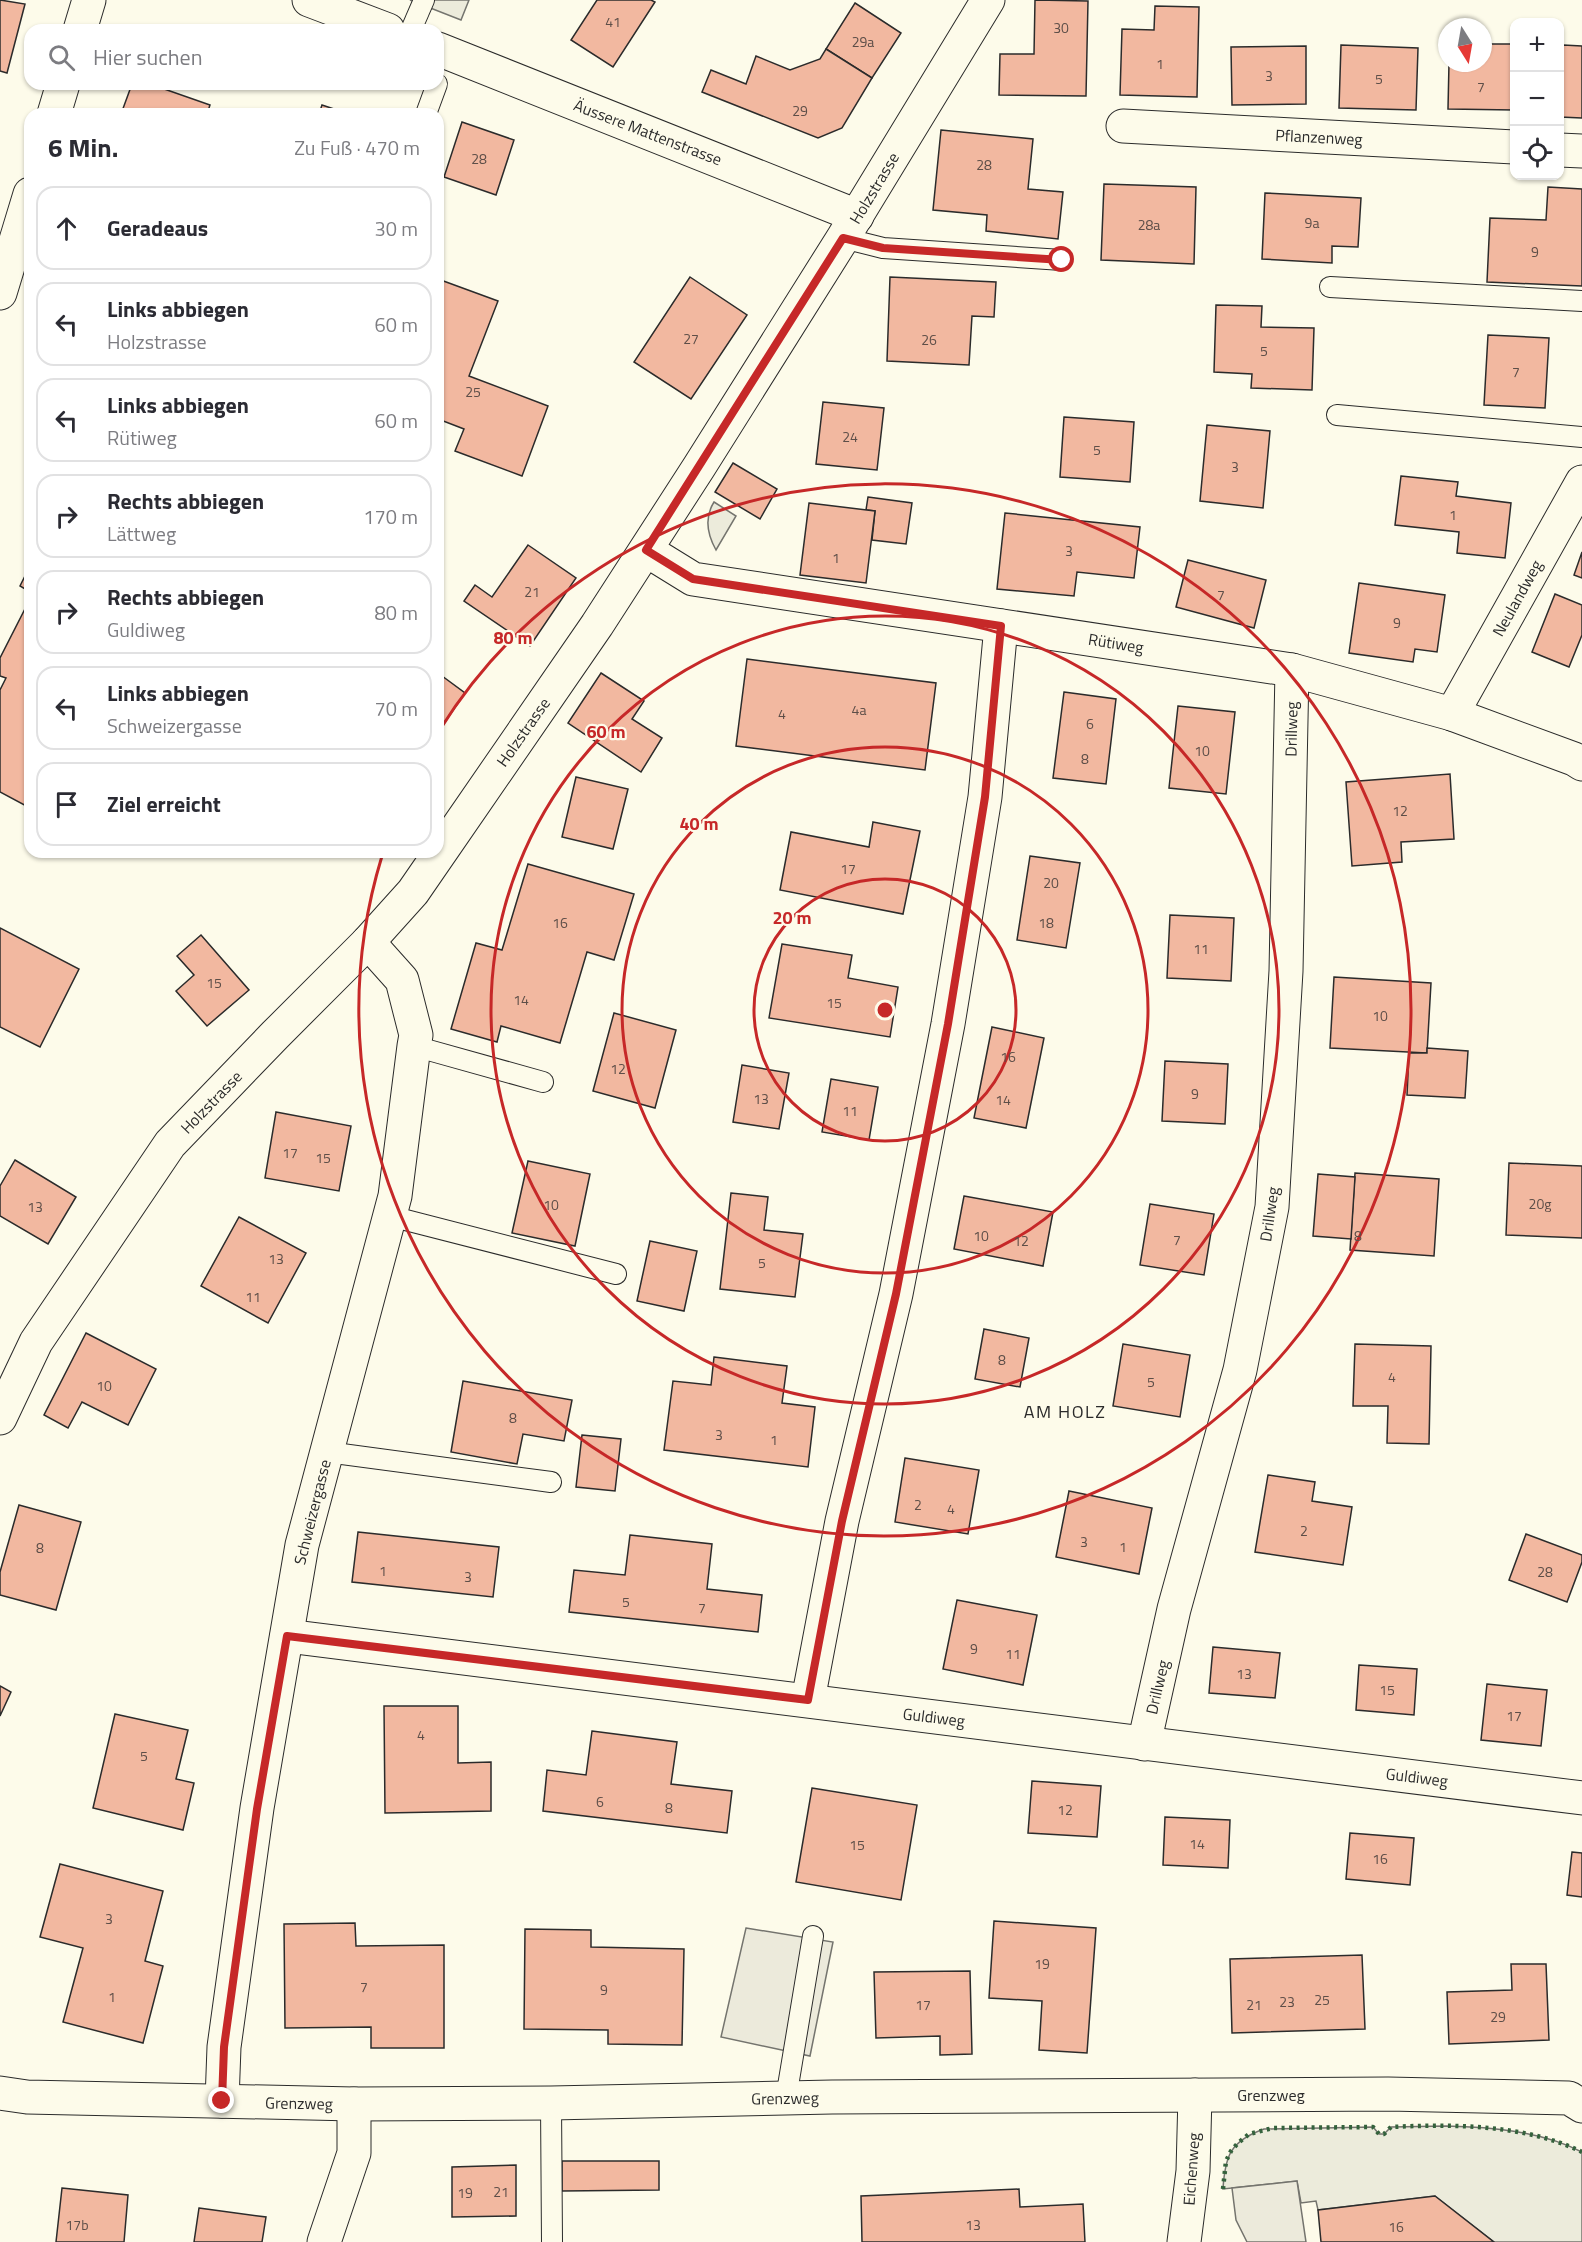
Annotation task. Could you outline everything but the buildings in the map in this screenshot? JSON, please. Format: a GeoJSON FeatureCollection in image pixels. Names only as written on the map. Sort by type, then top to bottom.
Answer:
{"type":"FeatureCollection","features":[{"type":"Feature","properties":{"kind":"street"},"geometry":{"type":"LineString","coordinates":[[82,24],[89,0]]}},
{"type":"Feature","properties":{"kind":"street"},"geometry":{"type":"LineString","coordinates":[[309,0],[372,24]]}},
{"type":"Feature","properties":{"kind":"street","name":"Holzstrasse"},"geometry":{"type":"LineString","coordinates":[[444,846],[646,550],[850,227],[988,0]]}},
{"type":"Feature","properties":{"kind":"street","name":"Äussere Mattenstrasse"},"geometry":{"type":"LineString","coordinates":[[444,69],[850,227]]}},
{"type":"Feature","properties":{"kind":"street"},"geometry":{"type":"LineString","coordinates":[[56,108],[61,90]]}},
{"type":"Feature","properties":{"kind":"street","name":"Pflanzenweg"},"geometry":{"type":"LineString","coordinates":[[1123,126],[1510,147]]}},
{"type":"Feature","properties":{"kind":"street"},"geometry":{"type":"LineString","coordinates":[[1564,150],[1582,151]]}},
{"type":"Feature","properties":{"kind":"street"},"geometry":{"type":"LineString","coordinates":[[0,292],[24,214]]}},
{"type":"Feature","properties":{"kind":"street","name":"Neulandweg"},"geometry":{"type":"LineString","coordinates":[[1452,714],[1582,482]]}},
{"type":"Feature","properties":{"kind":"street","name":"Rütiweg"},"geometry":{"type":"LineString","coordinates":[[646,550],[693,579],[1292,670],[1452,714],[1582,764]]}},
{"type":"Feature","properties":{"kind":"street"},"geometry":{"type":"LineString","coordinates":[[808,1700],[842,1521],[896,1294],[948,1024],[985,797],[1001,626]]}},
{"type":"Feature","properties":{"kind":"street","name":"Drillweg"},"geometry":{"type":"LineString","coordinates":[[1144,1744],[1174,1609],[1240,1370],[1272,1207],[1286,971],[1292,670]]}},
{"type":"Feature","properties":{"kind":"street","name":"Holzstrasse"},"geometry":{"type":"LineString","coordinates":[[0,1418],[36,1342],[170,1144],[368,942],[413,892],[436,858]]}},
{"type":"Feature","properties":{"kind":"street","name":"Schweizergasse"},"geometry":{"type":"LineString","coordinates":[[222,2101],[225,2036],[257,1809],[302,1545],[395,1196],[416,1035],[402,980],[368,942]]}},
{"type":"Feature","properties":{"kind":"street","name":"Guldiweg"},"geometry":{"type":"LineString","coordinates":[[287,1636],[1582,1798]]}},
{"type":"Feature","properties":{"kind":"street","name":"Grenzweg"},"geometry":{"type":"LineString","coordinates":[[0,2093],[27,2097],[354,2104],[786,2098],[1578,2095]]}},
{"type":"Feature","properties":{"kind":"street","name":"Eichenweg"},"geometry":{"type":"LineString","coordinates":[[1184,2242],[1193,2171],[1195,2095]]}},
{"type":"Feature","properties":{"kind":"street"},"geometry":{"type":"LineString","coordinates":[[324,2242],[354,2153],[354,2104]]}},
{"type":"Feature","properties":{"kind":"lane"},"geometry":{"type":"LineString","coordinates":[[414,24],[424,0]]}},
{"type":"Feature","properties":{"kind":"lane"},"geometry":{"type":"LineString","coordinates":[[428,108],[433,90]]}},
{"type":"Feature","properties":{"kind":"lane"},"geometry":{"type":"LineString","coordinates":[[850,227],[883,248],[1062,260]]}},
{"type":"Feature","properties":{"kind":"lane"},"geometry":{"type":"LineString","coordinates":[[1330,287],[1582,301]]}},
{"type":"Feature","properties":{"kind":"lane"},"geometry":{"type":"LineString","coordinates":[[1337,415],[1582,437]]}},
{"type":"Feature","properties":{"kind":"lane"},"geometry":{"type":"LineString","coordinates":[[414,1046],[543,1082]]}},
{"type":"Feature","properties":{"kind":"lane"},"geometry":{"type":"LineString","coordinates":[[390,1216],[616,1274]]}},
{"type":"Feature","properties":{"kind":"lane"},"geometry":{"type":"LineString","coordinates":[[327,1452],[551,1482]]}},
{"type":"Feature","properties":{"kind":"lane"},"geometry":{"type":"LineString","coordinates":[[786,2098],[813,1936]]}},
{"type":"Feature","properties":{"kind":"lane"},"geometry":{"type":"LineString","coordinates":[[551,2103],[552,2242]]}},
{"type":"Feature","properties":{"kind":"shaded area"},"geometry":{"type":"Polygon","coordinates":[[[410,0],[469,0],[461,20],[410,0]]]}},
{"type":"Feature","properties":{"kind":"shaded area"},"geometry":{"type":"Polygon","coordinates":[[[714,502],[736,516],[716,550],[710,538],[708,526],[709,514],[714,502]]]}},
{"type":"Feature","properties":{"kind":"shaded area"},"geometry":{"type":"Polygon","coordinates":[[[746,1928],[833,1942],[810,2056],[721,2037],[746,1928]]]}},
{"type":"Feature","properties":{"kind":"shaded area"},"geometry":{"type":"Polygon","coordinates":[[[1446,2126],[1516,2131],[1550,2139],[1582,2152],[1582,2242],[1494,2242],[1435,2196],[1318,2210],[1316,2201],[1301,2203],[1297,2181],[1223,2189],[1225,2167],[1232,2151],[1244,2139],[1264,2129],[1373,2127],[1379,2134],[1384,2134],[1391,2127],[1446,2126]]]}},
{"type":"Feature","properties":{"kind":"shaded area"},"geometry":{"type":"Polygon","coordinates":[[[1297,2181],[1306,2242],[1247,2242],[1236,2220],[1232,2188],[1297,2181]]]}},
{"type":"Feature","properties":{"kind":"hedge"},"geometry":{"type":"LineString","coordinates":[[1223,2189],[1226,2161],[1231,2151],[1249,2134],[1273,2128],[1373,2127],[1379,2134],[1384,2134],[1391,2127],[1463,2126],[1537,2136],[1582,2152]]}},
{"type":"Feature","properties":{"kind":"district","name":"AM HOLZ"},"geometry":{"type":"Point","coordinates":[1065,1411]}},
{"type":"Feature","properties":{"kind":"route"},"geometry":{"type":"LineString","coordinates":[[222,2101],[224,2047],[257,1809],[287,1636],[808,1700],[842,1521],[896,1294],[948,1024],[985,797],[1001,626],[693,579],[646,550],[843,238],[883,248],[1062,260]]}}]}
